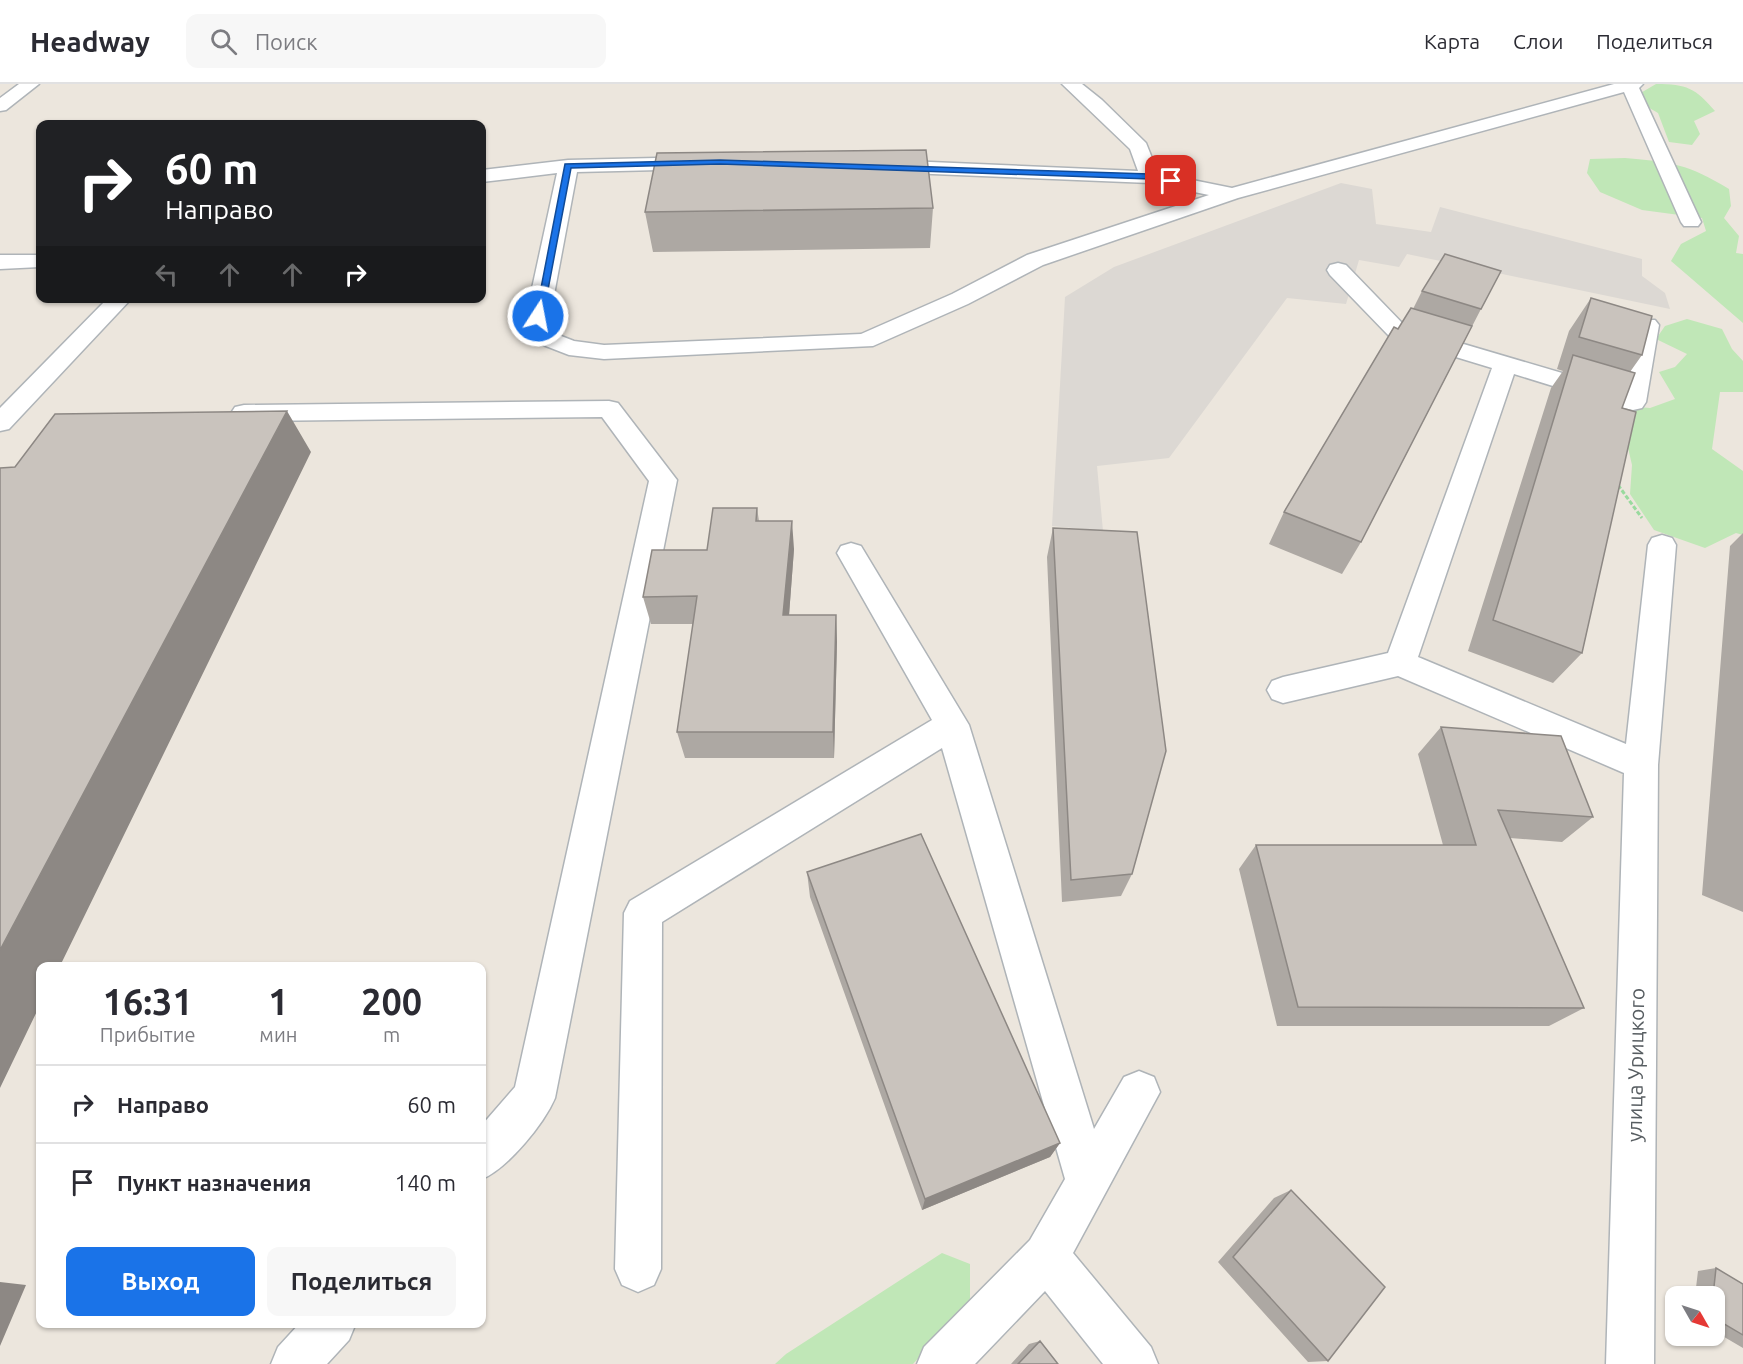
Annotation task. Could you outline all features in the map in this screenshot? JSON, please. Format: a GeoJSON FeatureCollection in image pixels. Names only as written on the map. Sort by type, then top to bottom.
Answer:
{"type":"FeatureCollection","features":[{"type":"Feature","properties":{"kind":"lane"},"geometry":{"type":"LineString","coordinates":[[0,106],[30,84]]}},
{"type":"Feature","properties":{"kind":"lane"},"geometry":{"type":"LineString","coordinates":[[1071,84],[1096,104],[1139,147],[1150,177]]}},
{"type":"Feature","properties":{"kind":"lane"},"geometry":{"type":"LineString","coordinates":[[568,165],[538,316],[546,338],[569,348],[604,352],[865,341],[960,299],[1035,260],[1231,194],[1632,85],[1691,222]]}},
{"type":"Feature","properties":{"kind":"lane"},"geometry":{"type":"LineString","coordinates":[[486,175],[568,165],[720,162]]}},
{"type":"Feature","properties":{"kind":"lane"},"geometry":{"type":"LineString","coordinates":[[868,166],[1150,177],[1231,194]]}},
{"type":"Feature","properties":{"kind":"lane"},"geometry":{"type":"LineString","coordinates":[[0,262],[36,261]]}},
{"type":"Feature","properties":{"kind":"lane"},"geometry":{"type":"LineString","coordinates":[[1338,270],[1398,332],[1633,402],[1647,325]]}},
{"type":"Feature","properties":{"kind":"lane"},"geometry":{"type":"LineString","coordinates":[[0,423],[116,303]]}},
{"type":"Feature","properties":{"kind":"lane"},"geometry":{"type":"LineString","coordinates":[[1400,663],[1505,365]]}},
{"type":"Feature","properties":{"kind":"lane"},"geometry":{"type":"LineString","coordinates":[[220,413],[609,409],[663,480],[534,1098],[486,1152]]}},
{"type":"Feature","properties":{"kind":"lane","name":"улица Урицкого"},"geometry":{"type":"LineString","coordinates":[[1630,1364],[1641,765],[1662,545]]}},
{"type":"Feature","properties":{"kind":"lane"},"geometry":{"type":"LineString","coordinates":[[851,552],[952,725],[1088,1181]]}},
{"type":"Feature","properties":{"kind":"lane"},"geometry":{"type":"LineString","coordinates":[[1283,690],[1400,663],[1641,765]]}},
{"type":"Feature","properties":{"kind":"lane"},"geometry":{"type":"LineString","coordinates":[[638,1269],[643,913],[952,725]]}},
{"type":"Feature","properties":{"kind":"lane"},"geometry":{"type":"LineString","coordinates":[[941,1364],[1046,1256],[1139,1092]]}},
{"type":"Feature","properties":{"kind":"lane"},"geometry":{"type":"LineString","coordinates":[[1046,1256],[1134,1364]]}},
{"type":"Feature","properties":{"kind":"lane"},"geometry":{"type":"LineString","coordinates":[[295,1364],[327,1328]]}},
{"type":"Feature","properties":{"kind":"path"},"geometry":{"type":"LineString","coordinates":[[1616,483],[1662,545]]}},
{"type":"Feature","properties":{"kind":"shaded area"},"geometry":{"type":"Polygon","coordinates":[[[1341,183],[1372,189],[1376,224],[1431,232],[1440,207],[1642,259],[1642,276],[1665,293],[1670,309],[1407,254],[1399,267],[1359,260],[1346,304],[1287,298],[1169,458],[1097,466],[1103,531],[1052,526],[1065,297],[1114,267],[1341,183]]]}},
{"type":"Feature","properties":{"kind":"green space"},"geometry":{"type":"Polygon","coordinates":[[[1656,84],[1683,86],[1690,89],[1702,97],[1715,111],[1694,121],[1700,134],[1692,145],[1669,142],[1658,113],[1632,98],[1656,84]]]}},
{"type":"Feature","properties":{"kind":"green space"},"geometry":{"type":"Polygon","coordinates":[[[1625,158],[1655,161],[1690,169],[1729,189],[1731,206],[1724,218],[1739,236],[1736,253],[1743,254],[1743,323],[1671,261],[1681,244],[1706,231],[1702,218],[1642,210],[1600,192],[1587,173],[1590,159],[1625,158]]]}},
{"type":"Feature","properties":{"kind":"green space"},"geometry":{"type":"Polygon","coordinates":[[[1687,319],[1722,329],[1732,349],[1743,361],[1743,392],[1720,392],[1712,449],[1743,471],[1743,535],[1736,533],[1705,548],[1654,530],[1630,494],[1632,465],[1625,435],[1591,403],[1650,408],[1675,399],[1659,372],[1675,367],[1687,354],[1656,339],[1665,326],[1687,319]]]}},
{"type":"Feature","properties":{"kind":"green space"},"geometry":{"type":"Polygon","coordinates":[[[942,1253],[970,1264],[970,1302],[913,1364],[775,1364],[786,1354],[942,1253]]]}},
{"type":"Feature","properties":{"kind":"building"},"geometry":{"type":"Polygon","coordinates":[[[926,150],[933,208],[645,212],[657,153],[926,150]]]}},
{"type":"Feature","properties":{"kind":"building"},"geometry":{"type":"Polygon","coordinates":[[[1445,254],[1501,271],[1481,309],[1422,291],[1445,254]]]}},
{"type":"Feature","properties":{"kind":"building"},"geometry":{"type":"Polygon","coordinates":[[[1591,298],[1652,316],[1642,355],[1579,337],[1591,298]]]}},
{"type":"Feature","properties":{"kind":"building"},"geometry":{"type":"Polygon","coordinates":[[[1411,308],[1472,326],[1361,542],[1284,512],[1394,327],[1398,329],[1411,308]]]}},
{"type":"Feature","properties":{"kind":"building"},"geometry":{"type":"Polygon","coordinates":[[[1573,355],[1635,373],[1622,408],[1636,412],[1582,653],[1493,620],[1573,355]]]}},
{"type":"Feature","properties":{"kind":"building"},"geometry":{"type":"Polygon","coordinates":[[[287,411],[0,950],[0,468],[15,467],[55,414],[287,411]]]}},
{"type":"Feature","properties":{"kind":"building"},"geometry":{"type":"Polygon","coordinates":[[[713,508],[757,508],[756,521],[792,521],[783,615],[836,615],[833,732],[677,732],[697,596],[643,597],[652,550],[707,550],[713,508]]]}},
{"type":"Feature","properties":{"kind":"building"},"geometry":{"type":"Polygon","coordinates":[[[1053,528],[1137,532],[1166,751],[1132,874],[1071,880],[1053,528]]]}},
{"type":"Feature","properties":{"kind":"building"},"geometry":{"type":"Polygon","coordinates":[[[1441,727],[1561,736],[1593,817],[1498,810],[1584,1008],[1298,1007],[1256,845],[1476,845],[1441,727]]]}},
{"type":"Feature","properties":{"kind":"building"},"geometry":{"type":"Polygon","coordinates":[[[921,834],[1060,1143],[925,1199],[807,872],[921,834]]]}},
{"type":"Feature","properties":{"kind":"building"},"geometry":{"type":"Polygon","coordinates":[[[1291,1190],[1385,1287],[1328,1361],[1233,1257],[1291,1190]]]}},
{"type":"Feature","properties":{"kind":"building"},"geometry":{"type":"Polygon","coordinates":[[[1716,1268],[1743,1284],[1743,1335],[1725,1324],[1725,1286],[1714,1286],[1716,1268]]]}},
{"type":"Feature","properties":{"kind":"building"},"geometry":{"type":"Polygon","coordinates":[[[1040,1341],[1058,1364],[1018,1364],[1040,1341]]]}},
{"type":"Feature","properties":{"kind":"route"},"geometry":{"type":"LineString","coordinates":[[538,316],[568,165],[720,162],[857,165],[1150,177],[1171,181]]}}]}
